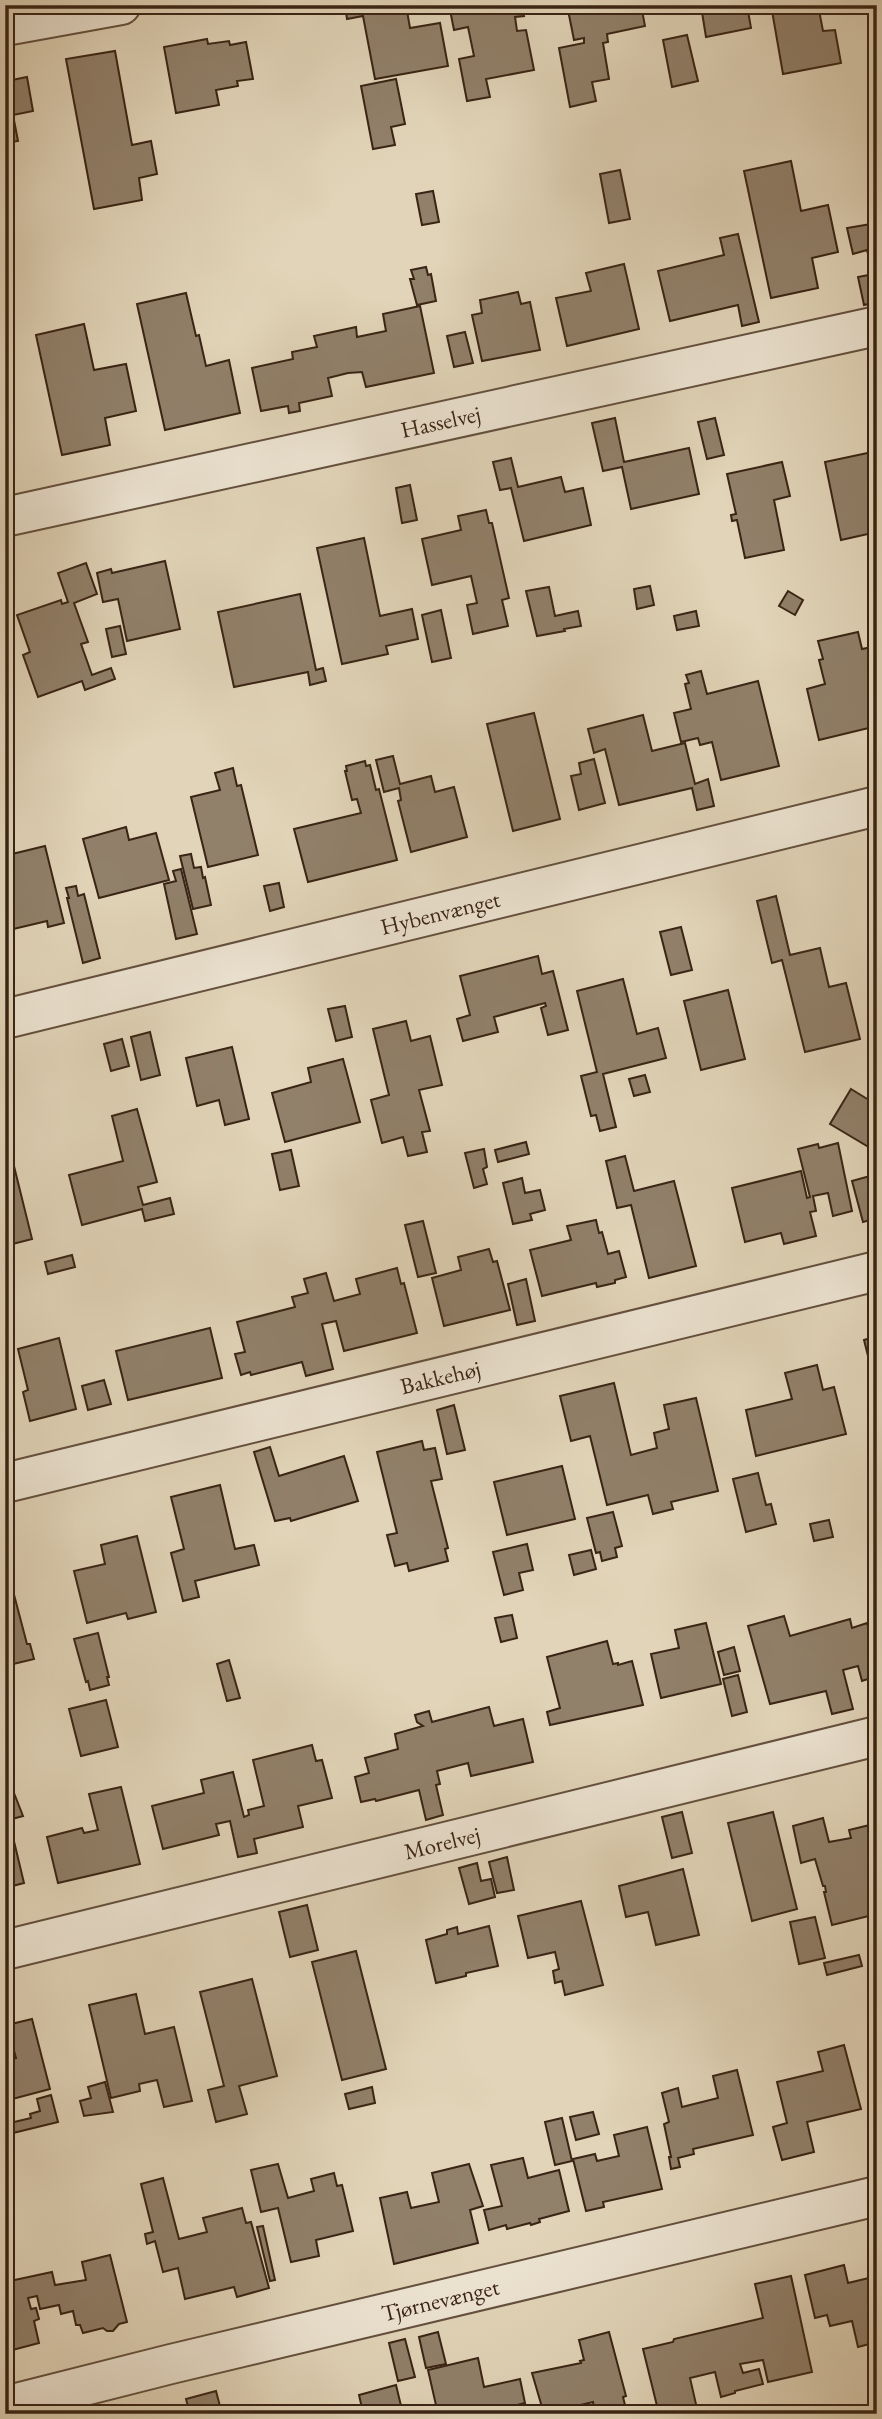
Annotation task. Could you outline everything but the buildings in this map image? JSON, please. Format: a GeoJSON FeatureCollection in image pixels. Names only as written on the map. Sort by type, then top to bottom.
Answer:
{"type":"FeatureCollection","features":[{"type":"Feature","properties":{"kind":"street"},"geometry":{"type":"LineString","coordinates":[[5,26],[121,5]]}},
{"type":"Feature","properties":{"kind":"street","name":"Hasselvej"},"geometry":{"type":"LineString","coordinates":[[5,517],[877,326]]}},
{"type":"Feature","properties":{"kind":"street","name":"Hybenvænget"},"geometry":{"type":"LineString","coordinates":[[5,1019],[877,806]]}},
{"type":"Feature","properties":{"kind":"street","name":"Bakkehøj"},"geometry":{"type":"LineString","coordinates":[[5,1483],[877,1271]]}},
{"type":"Feature","properties":{"kind":"street","name":"Morelvej"},"geometry":{"type":"LineString","coordinates":[[5,1950],[877,1736]]}},
{"type":"Feature","properties":{"kind":"street","name":"Tjørnevænget"},"geometry":{"type":"LineString","coordinates":[[5,2406],[184,2360],[877,2196]]}}]}
